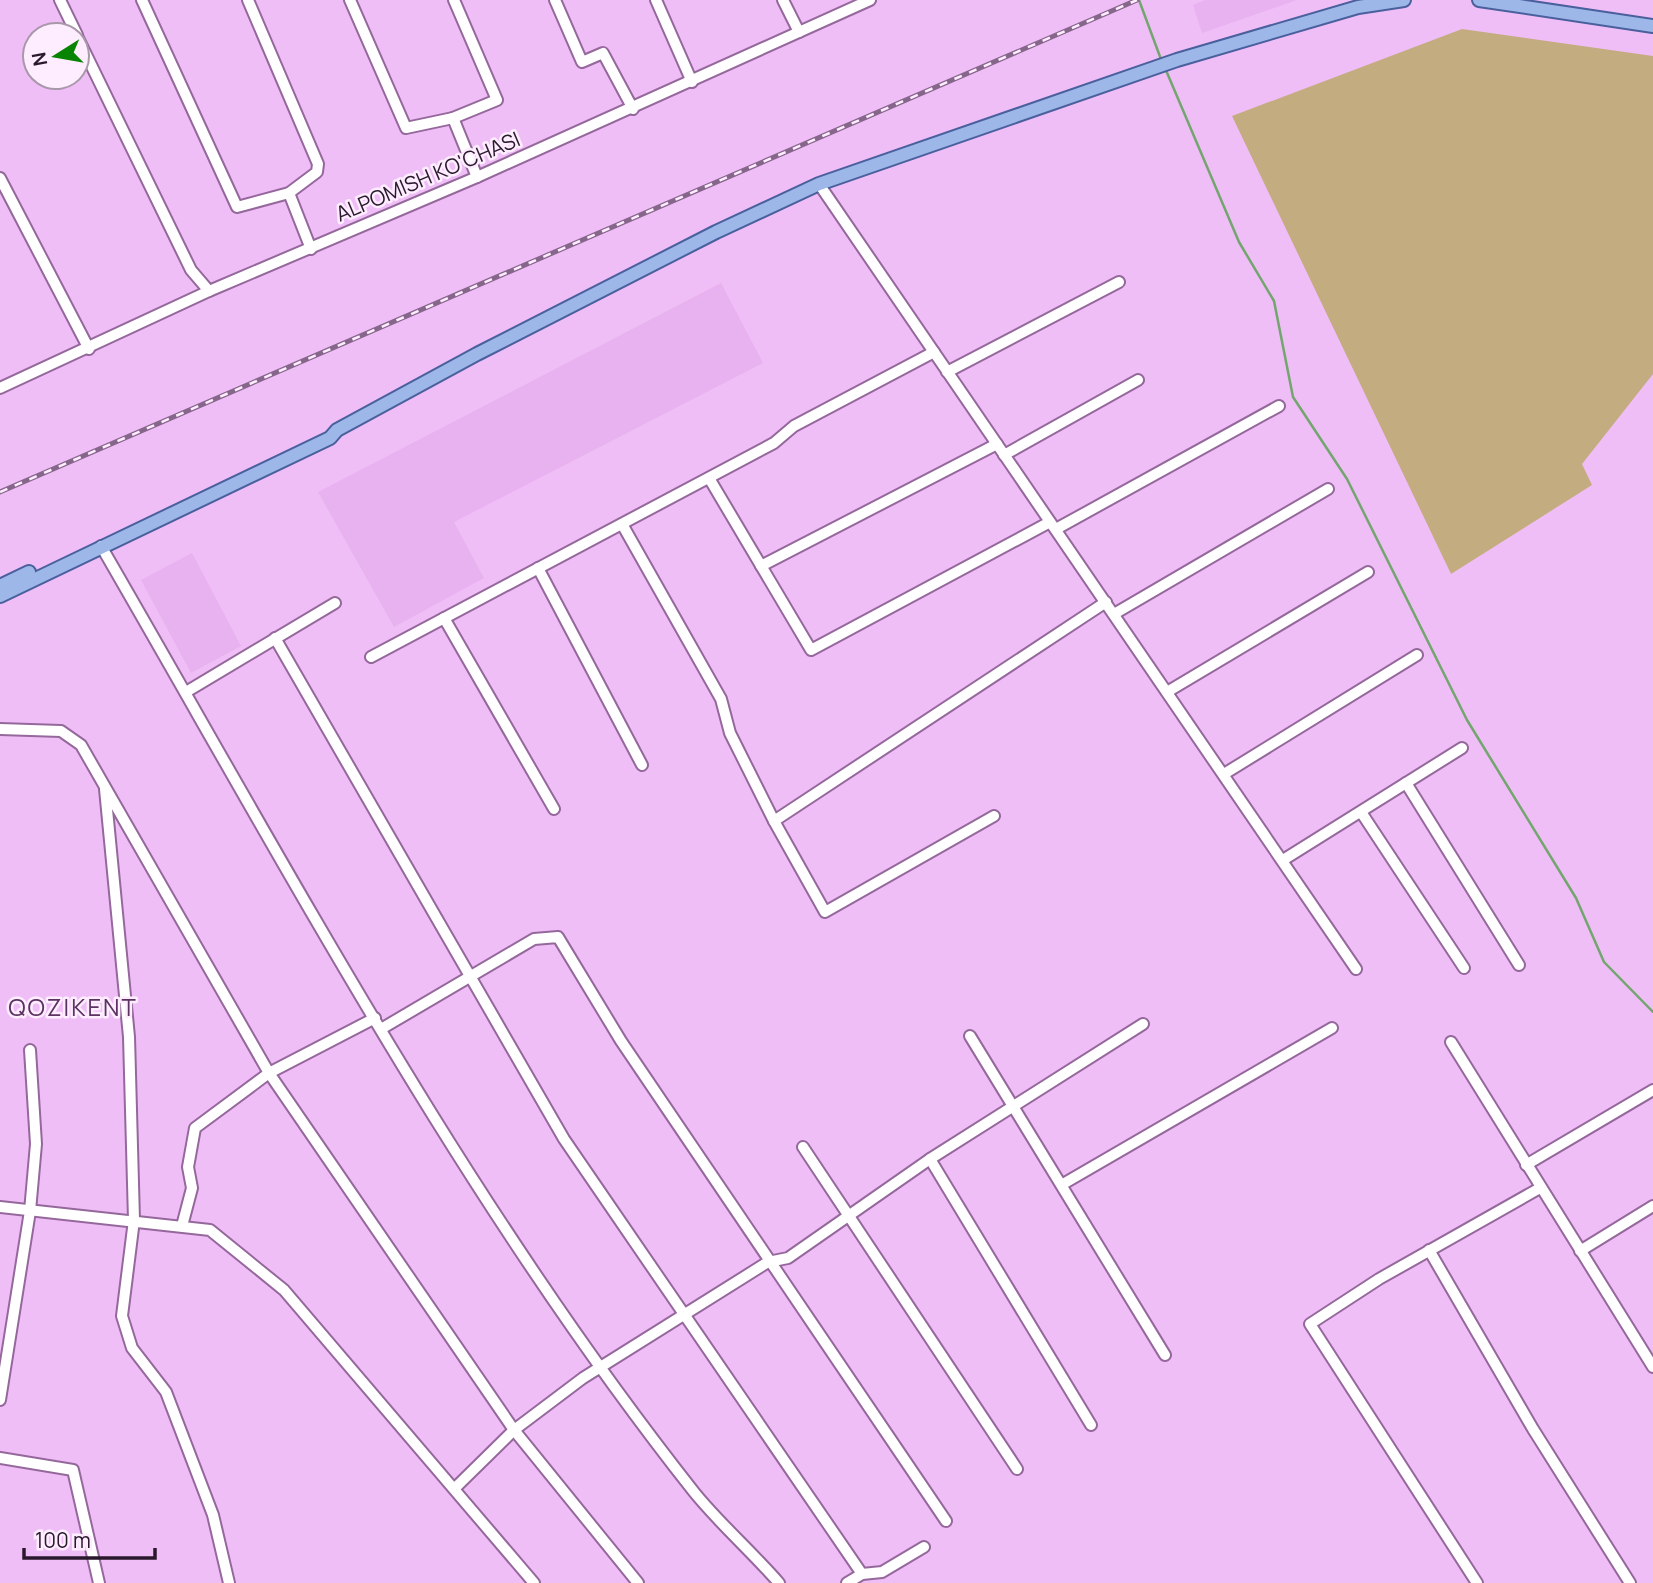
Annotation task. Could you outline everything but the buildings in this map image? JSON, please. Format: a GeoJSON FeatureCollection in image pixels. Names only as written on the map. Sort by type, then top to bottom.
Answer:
{"type":"FeatureCollection","features":[{"type":"Feature","properties":{"kind":"main road"},"geometry":{"type":"LineString","coordinates":[[0,596],[330,438],[337,430],[489,348],[716,232],[819,184],[1150,68],[1358,7],[1404,0]]}},
{"type":"Feature","properties":{"kind":"main road"},"geometry":{"type":"LineString","coordinates":[[1479,0],[1653,26]]}},
{"type":"Feature","properties":{"kind":"main road"},"geometry":{"type":"LineString","coordinates":[[0,586],[326,430],[337,430]]}},
{"type":"Feature","properties":{"kind":"street"},"geometry":{"type":"LineString","coordinates":[[60,0],[70,21]]}},
{"type":"Feature","properties":{"kind":"street"},"geometry":{"type":"LineString","coordinates":[[142,0],[237,207],[289,193],[317,172],[318,164],[248,0]]}},
{"type":"Feature","properties":{"kind":"street"},"geometry":{"type":"LineString","coordinates":[[350,0],[406,128],[453,118],[497,100],[454,0]]}},
{"type":"Feature","properties":{"kind":"street"},"geometry":{"type":"LineString","coordinates":[[555,0],[582,62],[603,53],[633,109]]}},
{"type":"Feature","properties":{"kind":"street"},"geometry":{"type":"LineString","coordinates":[[656,0],[692,82]]}},
{"type":"Feature","properties":{"kind":"street"},"geometry":{"type":"LineString","coordinates":[[783,0],[799,32]]}},
{"type":"Feature","properties":{"kind":"street","name":"ALPOMISH KO'CHASI"},"geometry":{"type":"LineString","coordinates":[[0,388],[209,291],[633,109],[870,0]]}},
{"type":"Feature","properties":{"kind":"street"},"geometry":{"type":"LineString","coordinates":[[91,64],[191,270],[209,291]]}},
{"type":"Feature","properties":{"kind":"street"},"geometry":{"type":"LineString","coordinates":[[453,118],[477,177]]}},
{"type":"Feature","properties":{"kind":"street"},"geometry":{"type":"LineString","coordinates":[[0,178],[89,349]]}},
{"type":"Feature","properties":{"kind":"street"},"geometry":{"type":"LineString","coordinates":[[819,184],[1356,969]]}},
{"type":"Feature","properties":{"kind":"street"},"geometry":{"type":"LineString","coordinates":[[289,193],[310,249]]}},
{"type":"Feature","properties":{"kind":"street"},"geometry":{"type":"LineString","coordinates":[[947,372],[1119,282]]}},
{"type":"Feature","properties":{"kind":"street"},"geometry":{"type":"LineString","coordinates":[[372,657],[774,443],[794,426],[934,352]]}},
{"type":"Feature","properties":{"kind":"street"},"geometry":{"type":"LineString","coordinates":[[1004,454],[1138,380]]}},
{"type":"Feature","properties":{"kind":"street"},"geometry":{"type":"LineString","coordinates":[[709,478],[811,650],[1279,406]]}},
{"type":"Feature","properties":{"kind":"street"},"geometry":{"type":"LineString","coordinates":[[761,566],[997,444]]}},
{"type":"Feature","properties":{"kind":"street"},"geometry":{"type":"LineString","coordinates":[[1114,614],[1328,489]]}},
{"type":"Feature","properties":{"kind":"street"},"geometry":{"type":"LineString","coordinates":[[622,523],[721,699],[723,718],[774,821],[825,912],[994,816]]}},
{"type":"Feature","properties":{"kind":"street"},"geometry":{"type":"LineString","coordinates":[[101,546],[444,1132],[600,1368],[696,1495],[779,1583]]}},
{"type":"Feature","properties":{"kind":"street"},"geometry":{"type":"LineString","coordinates":[[538,568],[642,765]]}},
{"type":"Feature","properties":{"kind":"street"},"geometry":{"type":"LineString","coordinates":[[1167,692],[1368,572]]}},
{"type":"Feature","properties":{"kind":"street"},"geometry":{"type":"LineString","coordinates":[[774,821],[1105,602]]}},
{"type":"Feature","properties":{"kind":"street"},"geometry":{"type":"LineString","coordinates":[[186,692],[335,603]]}},
{"type":"Feature","properties":{"kind":"street"},"geometry":{"type":"LineString","coordinates":[[444,618],[554,809]]}},
{"type":"Feature","properties":{"kind":"street"},"geometry":{"type":"LineString","coordinates":[[275,638],[564,1139],[862,1574]]}},
{"type":"Feature","properties":{"kind":"street"},"geometry":{"type":"LineString","coordinates":[[1224,774],[1417,655]]}},
{"type":"Feature","properties":{"kind":"street"},"geometry":{"type":"LineString","coordinates":[[0,729],[61,731],[81,745],[270,1073],[514,1430],[638,1583]]}},
{"type":"Feature","properties":{"kind":"street"},"geometry":{"type":"LineString","coordinates":[[1283,860],[1462,748]]}},
{"type":"Feature","properties":{"kind":"street"},"geometry":{"type":"LineString","coordinates":[[1406,783],[1519,965]]}},
{"type":"Feature","properties":{"kind":"street"},"geometry":{"type":"LineString","coordinates":[[104,784],[129,1037],[134,1220],[122,1316],[132,1348],[166,1392],[214,1516],[229,1583]]}},
{"type":"Feature","properties":{"kind":"street"},"geometry":{"type":"LineString","coordinates":[[1360,812],[1464,968]]}},
{"type":"Feature","properties":{"kind":"street"},"geometry":{"type":"LineString","coordinates":[[182,1226],[192,1188],[188,1167],[195,1128],[270,1073],[471,977],[534,939],[558,937],[621,1041],[768,1262],[946,1521]]}},
{"type":"Feature","properties":{"kind":"street"},"geometry":{"type":"LineString","coordinates":[[455,1488],[514,1430],[600,1368],[684,1312],[768,1262],[788,1258],[930,1159],[1143,1024]]}},
{"type":"Feature","properties":{"kind":"street"},"geometry":{"type":"LineString","coordinates":[[1063,1184],[1332,1028]]}},
{"type":"Feature","properties":{"kind":"street"},"geometry":{"type":"LineString","coordinates":[[970,1036],[1015,1105],[1165,1355]]}},
{"type":"Feature","properties":{"kind":"street"},"geometry":{"type":"LineString","coordinates":[[1451,1042],[1653,1367]]}},
{"type":"Feature","properties":{"kind":"street"},"geometry":{"type":"LineString","coordinates":[[0,1399],[30,1211],[36,1144],[30,1050]]}},
{"type":"Feature","properties":{"kind":"street"},"geometry":{"type":"LineString","coordinates":[[1526,1165],[1653,1090]]}},
{"type":"Feature","properties":{"kind":"street"},"geometry":{"type":"LineString","coordinates":[[803,1147],[1017,1469]]}},
{"type":"Feature","properties":{"kind":"street"},"geometry":{"type":"LineString","coordinates":[[930,1159],[1091,1425]]}},
{"type":"Feature","properties":{"kind":"street"},"geometry":{"type":"LineString","coordinates":[[1477,1583],[1310,1324],[1429,1250],[1540,1188]]}},
{"type":"Feature","properties":{"kind":"street"},"geometry":{"type":"LineString","coordinates":[[1580,1251],[1653,1206]]}},
{"type":"Feature","properties":{"kind":"street"},"geometry":{"type":"LineString","coordinates":[[0,1207],[210,1230],[284,1290],[534,1583]]}},
{"type":"Feature","properties":{"kind":"street"},"geometry":{"type":"LineString","coordinates":[[1429,1250],[1533,1429],[1630,1583]]}},
{"type":"Feature","properties":{"kind":"street"},"geometry":{"type":"LineString","coordinates":[[0,1458],[73,1471],[99,1583]]}},
{"type":"Feature","properties":{"kind":"street"},"geometry":{"type":"LineString","coordinates":[[847,1583],[862,1574],[882,1572],[924,1547]]}},
{"type":"Feature","properties":{"kind":"shaded area"},"geometry":{"type":"Polygon","coordinates":[[[1205,0],[1297,0],[1202,33],[1193,5],[1205,0]]]}},
{"type":"Feature","properties":{"kind":"shaded area"},"geometry":{"type":"Polygon","coordinates":[[[1462,29],[1653,56],[1653,374],[1582,464],[1592,485],[1451,574],[1232,116],[1462,29]]]}},
{"type":"Feature","properties":{"kind":"shaded area"},"geometry":{"type":"Polygon","coordinates":[[[721,283],[763,363],[454,522],[484,578],[394,627],[318,492],[721,283]]]}},
{"type":"Feature","properties":{"kind":"shaded area"},"geometry":{"type":"Polygon","coordinates":[[[192,553],[241,646],[191,673],[141,580],[192,553]]]}},
{"type":"Feature","properties":{"kind":"waterway"},"geometry":{"type":"LineString","coordinates":[[1139,0],[1162,62]]}},
{"type":"Feature","properties":{"kind":"waterway"},"geometry":{"type":"LineString","coordinates":[[1165,68],[1239,242],[1274,301],[1293,397],[1347,479],[1467,720],[1576,898],[1604,962],[1653,1012]]}},
{"type":"Feature","properties":{"kind":"railway"},"geometry":{"type":"LineString","coordinates":[[0,492],[1137,0]]}},
{"type":"Feature","properties":{"kind":"district","name":"QOZIKENT"},"geometry":{"type":"Point","coordinates":[73,1008]}}]}
